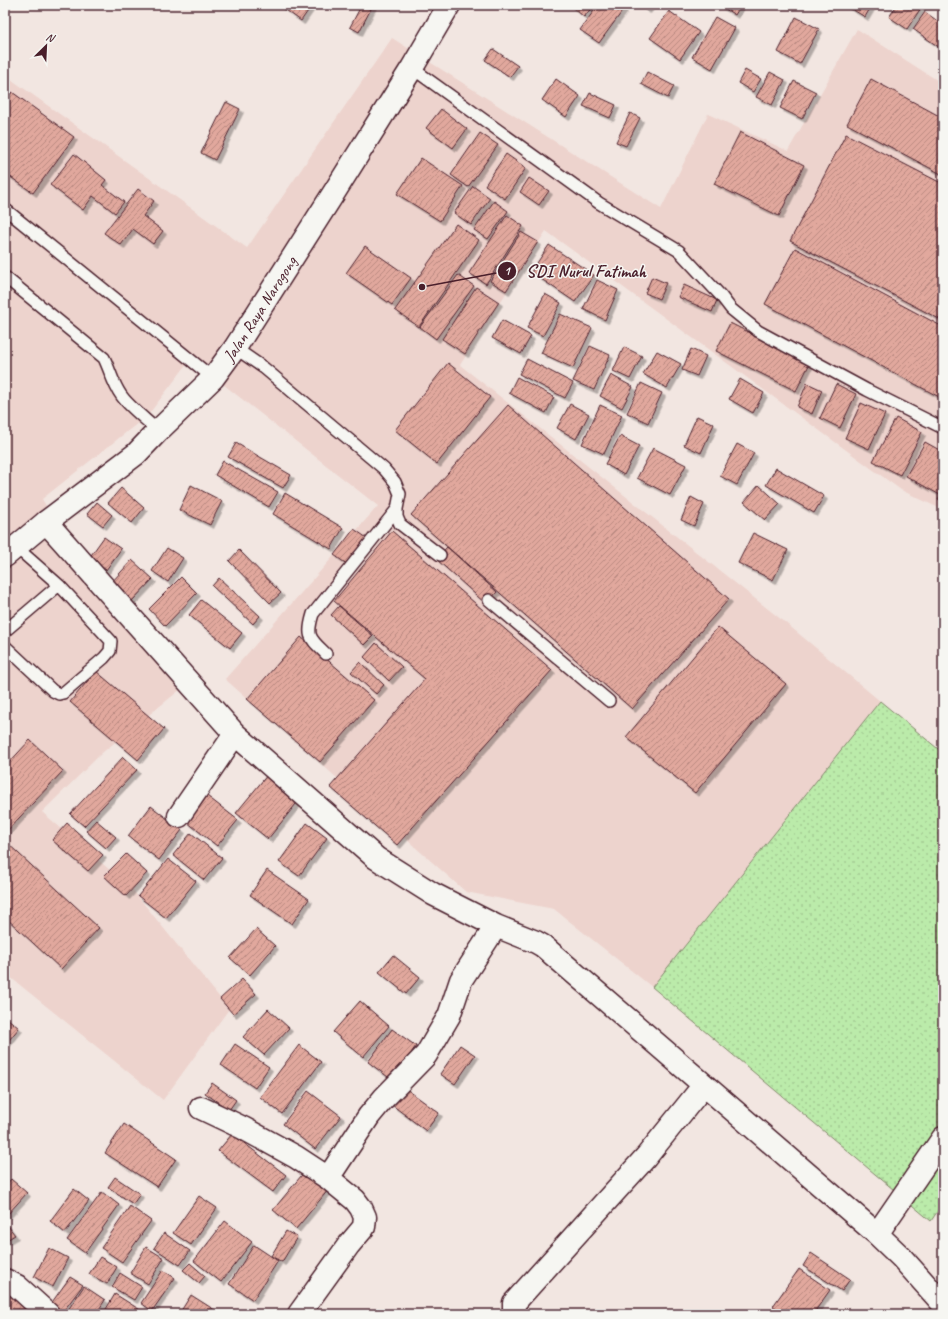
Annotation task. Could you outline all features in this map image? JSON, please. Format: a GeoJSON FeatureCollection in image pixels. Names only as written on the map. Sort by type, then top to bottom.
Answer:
{"type":"FeatureCollection","features":[{"type":"Feature","properties":{"kind":"street","name":"Jalan Raya Narogong"},"geometry":{"type":"LineString","coordinates":[[11,551],[46,522],[136,454],[213,378],[235,348],[335,192],[412,68],[449,5]]}},
{"type":"Feature","properties":{"kind":"street"},"geometry":{"type":"LineString","coordinates":[[46,522],[235,734],[376,858],[433,894],[496,926],[543,946],[877,1234],[901,1257],[943,1304]]}},
{"type":"Feature","properties":{"kind":"street"},"geometry":{"type":"LineString","coordinates":[[179,816],[235,734]]}},
{"type":"Feature","properties":{"kind":"street"},"geometry":{"type":"LineString","coordinates":[[328,1178],[369,1116],[384,1098],[426,1055],[449,1016],[461,980],[496,926]]}},
{"type":"Feature","properties":{"kind":"street"},"geometry":{"type":"LineString","coordinates":[[514,1314],[514,1303],[646,1157],[704,1085]]}},
{"type":"Feature","properties":{"kind":"street"},"geometry":{"type":"LineString","coordinates":[[201,1108],[243,1128],[296,1157],[328,1178],[355,1200],[361,1208],[365,1217],[364,1227],[348,1246],[299,1314]]}},
{"type":"Feature","properties":{"kind":"street"},"geometry":{"type":"LineString","coordinates":[[877,1234],[943,1138]]}},
{"type":"Feature","properties":{"kind":"street"},"geometry":{"type":"LineString","coordinates":[[5,1280],[17,1286],[48,1314]]}},
{"type":"Feature","properties":{"kind":"lane"},"geometry":{"type":"LineString","coordinates":[[412,68],[599,204],[679,251],[721,296],[731,309],[758,331],[867,390],[943,428]]}},
{"type":"Feature","properties":{"kind":"lane"},"geometry":{"type":"LineString","coordinates":[[5,209],[213,378]]}},
{"type":"Feature","properties":{"kind":"lane"},"geometry":{"type":"LineString","coordinates":[[5,277],[104,358],[114,383],[122,397],[158,431]]}},
{"type":"Feature","properties":{"kind":"lane"},"geometry":{"type":"LineString","coordinates":[[235,348],[264,368],[384,469],[395,482],[400,494],[397,509],[397,517],[400,524],[440,555]]}},
{"type":"Feature","properties":{"kind":"lane"},"geometry":{"type":"LineString","coordinates":[[326,654],[313,641],[308,630],[313,614],[397,509]]}},
{"type":"Feature","properties":{"kind":"lane"},"geometry":{"type":"LineString","coordinates":[[5,646],[53,691],[59,694],[63,693],[104,658],[110,651],[111,641],[59,585],[11,551]]}},
{"type":"Feature","properties":{"kind":"lane"},"geometry":{"type":"LineString","coordinates":[[5,631],[59,585]]}},
{"type":"Feature","properties":{"kind":"lane"},"geometry":{"type":"LineString","coordinates":[[489,600],[609,701]]}},
{"type":"Feature","properties":{"kind":"shaded area"},"geometry":{"type":"Polygon","coordinates":[[[857,29],[943,84],[943,510],[901,490],[546,231],[460,365],[787,624],[880,701],[652,987],[554,909],[466,892],[225,679],[378,506],[191,359],[148,415],[42,499],[63,536],[186,685],[103,752],[42,812],[131,888],[229,1009],[163,1100],[5,973],[5,75],[247,248],[392,38],[661,209],[708,114],[788,151],[857,29]]]}},
{"type":"Feature","properties":{"kind":"green space"},"geometry":{"type":"Polygon","coordinates":[[[880,701],[943,753],[943,1203],[931,1221],[652,987],[880,701]]]}},
{"type":"Feature","properties":{"kind":"building"},"geometry":{"type":"Polygon","coordinates":[[[279,5],[312,5],[301,21],[279,5]]]}},
{"type":"Feature","properties":{"kind":"building"},"geometry":{"type":"Polygon","coordinates":[[[353,5],[373,5],[359,32],[350,27],[360,8],[353,5]]]}},
{"type":"Feature","properties":{"kind":"building"},"geometry":{"type":"Polygon","coordinates":[[[570,5],[594,5],[584,17],[570,5]]]}},
{"type":"Feature","properties":{"kind":"building"},"geometry":{"type":"Polygon","coordinates":[[[598,5],[619,5],[624,9],[599,43],[580,30],[598,5]]]}},
{"type":"Feature","properties":{"kind":"building"},"geometry":{"type":"Polygon","coordinates":[[[640,5],[651,5],[647,10],[640,5]]]}},
{"type":"Feature","properties":{"kind":"building"},"geometry":{"type":"Polygon","coordinates":[[[719,5],[741,5],[735,15],[719,5]]]}},
{"type":"Feature","properties":{"kind":"building"},"geometry":{"type":"Polygon","coordinates":[[[845,5],[872,5],[865,17],[845,5]]]}},
{"type":"Feature","properties":{"kind":"building"},"geometry":{"type":"Polygon","coordinates":[[[897,5],[923,5],[907,29],[889,17],[897,5]]]}},
{"type":"Feature","properties":{"kind":"building"},"geometry":{"type":"Polygon","coordinates":[[[669,11],[699,32],[680,59],[650,38],[669,11]]]}},
{"type":"Feature","properties":{"kind":"building"},"geometry":{"type":"Polygon","coordinates":[[[925,12],[943,25],[943,50],[913,29],[925,12]]]}},
{"type":"Feature","properties":{"kind":"building"},"geometry":{"type":"Polygon","coordinates":[[[715,17],[735,28],[712,69],[692,57],[715,17]]]}},
{"type":"Feature","properties":{"kind":"building"},"geometry":{"type":"Polygon","coordinates":[[[796,17],[819,29],[800,64],[778,52],[796,17]]]}},
{"type":"Feature","properties":{"kind":"building"},"geometry":{"type":"Polygon","coordinates":[[[493,49],[518,66],[510,77],[485,60],[493,49]]]}},
{"type":"Feature","properties":{"kind":"building"},"geometry":{"type":"Polygon","coordinates":[[[745,70],[761,79],[753,92],[738,83],[745,70]]]}},
{"type":"Feature","properties":{"kind":"building"},"geometry":{"type":"Polygon","coordinates":[[[647,72],[674,86],[668,98],[641,84],[647,72]]]}},
{"type":"Feature","properties":{"kind":"building"},"geometry":{"type":"Polygon","coordinates":[[[770,72],[785,80],[772,105],[756,97],[770,72]]]}},
{"type":"Feature","properties":{"kind":"building"},"geometry":{"type":"Polygon","coordinates":[[[556,79],[580,96],[566,117],[542,100],[556,79]]]}},
{"type":"Feature","properties":{"kind":"building"},"geometry":{"type":"Polygon","coordinates":[[[871,79],[943,118],[943,175],[847,124],[871,79]]]}},
{"type":"Feature","properties":{"kind":"building"},"geometry":{"type":"Polygon","coordinates":[[[794,81],[816,92],[802,119],[780,108],[794,81]]]}},
{"type":"Feature","properties":{"kind":"building"},"geometry":{"type":"Polygon","coordinates":[[[12,92],[74,137],[33,193],[5,173],[5,102],[12,92]]]}},
{"type":"Feature","properties":{"kind":"building"},"geometry":{"type":"Polygon","coordinates":[[[590,93],[616,105],[610,118],[583,106],[590,93]]]}},
{"type":"Feature","properties":{"kind":"building"},"geometry":{"type":"Polygon","coordinates":[[[226,102],[240,109],[215,160],[201,153],[226,102]]]}},
{"type":"Feature","properties":{"kind":"building"},"geometry":{"type":"Polygon","coordinates":[[[441,109],[467,129],[453,148],[426,128],[441,109]]]}},
{"type":"Feature","properties":{"kind":"building"},"geometry":{"type":"Polygon","coordinates":[[[630,113],[640,118],[626,146],[616,142],[630,113]]]}},
{"type":"Feature","properties":{"kind":"building"},"geometry":{"type":"Polygon","coordinates":[[[740,132],[804,165],[779,216],[714,184],[740,132]]]}},
{"type":"Feature","properties":{"kind":"building"},"geometry":{"type":"Polygon","coordinates":[[[480,133],[498,145],[468,187],[451,175],[480,133]]]}},
{"type":"Feature","properties":{"kind":"building"},"geometry":{"type":"Polygon","coordinates":[[[846,134],[943,184],[943,321],[790,241],[846,134]]]}},
{"type":"Feature","properties":{"kind":"building"},"geometry":{"type":"Polygon","coordinates":[[[74,154],[106,180],[102,185],[124,202],[115,213],[93,196],[83,210],[50,185],[74,154]]]}},
{"type":"Feature","properties":{"kind":"building"},"geometry":{"type":"Polygon","coordinates":[[[506,154],[526,168],[505,199],[485,185],[506,154]]]}},
{"type":"Feature","properties":{"kind":"building"},"geometry":{"type":"Polygon","coordinates":[[[421,158],[463,186],[440,221],[397,194],[421,158]]]}},
{"type":"Feature","properties":{"kind":"building"},"geometry":{"type":"Polygon","coordinates":[[[529,178],[549,191],[539,205],[520,192],[529,178]]]}},
{"type":"Feature","properties":{"kind":"building"},"geometry":{"type":"Polygon","coordinates":[[[473,186],[490,198],[471,225],[454,213],[473,186]]]}},
{"type":"Feature","properties":{"kind":"building"},"geometry":{"type":"Polygon","coordinates":[[[138,189],[154,201],[143,216],[163,231],[153,244],[133,229],[121,245],[104,233],[138,189]]]}},
{"type":"Feature","properties":{"kind":"building"},"geometry":{"type":"Polygon","coordinates":[[[494,201],[508,211],[488,239],[474,230],[494,201]]]}},
{"type":"Feature","properties":{"kind":"building"},"geometry":{"type":"Polygon","coordinates":[[[507,215],[523,226],[486,284],[469,273],[507,215]]]}},
{"type":"Feature","properties":{"kind":"building"},"geometry":{"type":"Polygon","coordinates":[[[456,224],[479,240],[419,327],[395,310],[456,224]]]}},
{"type":"Feature","properties":{"kind":"building"},"geometry":{"type":"Polygon","coordinates":[[[521,232],[538,242],[506,291],[490,281],[521,232]]]}},
{"type":"Feature","properties":{"kind":"building"},"geometry":{"type":"Polygon","coordinates":[[[549,245],[594,275],[575,302],[531,272],[549,245]]]}},
{"type":"Feature","properties":{"kind":"building"},"geometry":{"type":"Polygon","coordinates":[[[365,246],[411,278],[392,305],[346,273],[365,246]]]}},
{"type":"Feature","properties":{"kind":"building"},"geometry":{"type":"Polygon","coordinates":[[[795,248],[943,327],[943,399],[765,304],[795,248]]]}},
{"type":"Feature","properties":{"kind":"building"},"geometry":{"type":"Polygon","coordinates":[[[458,275],[474,286],[436,339],[420,327],[458,275]]]}},
{"type":"Feature","properties":{"kind":"building"},"geometry":{"type":"Polygon","coordinates":[[[652,277],[666,283],[659,299],[645,293],[652,277]]]}},
{"type":"Feature","properties":{"kind":"building"},"geometry":{"type":"Polygon","coordinates":[[[597,280],[618,290],[605,320],[583,309],[597,280]]]}},
{"type":"Feature","properties":{"kind":"building"},"geometry":{"type":"Polygon","coordinates":[[[684,285],[717,300],[712,312],[678,297],[684,285]]]}},
{"type":"Feature","properties":{"kind":"building"},"geometry":{"type":"Polygon","coordinates":[[[476,287],[499,302],[465,354],[442,339],[476,287]]]}},
{"type":"Feature","properties":{"kind":"building"},"geometry":{"type":"Polygon","coordinates":[[[545,294],[561,303],[543,336],[527,328],[545,294]]]}},
{"type":"Feature","properties":{"kind":"building"},"geometry":{"type":"Polygon","coordinates":[[[560,314],[592,328],[573,368],[541,353],[560,314]]]}},
{"type":"Feature","properties":{"kind":"building"},"geometry":{"type":"Polygon","coordinates":[[[502,320],[531,336],[521,354],[492,338],[502,320]]]}},
{"type":"Feature","properties":{"kind":"building"},"geometry":{"type":"Polygon","coordinates":[[[730,323],[810,363],[796,391],[716,351],[730,323]]]}},
{"type":"Feature","properties":{"kind":"building"},"geometry":{"type":"Polygon","coordinates":[[[590,346],[610,355],[594,390],[573,381],[590,346]]]}},
{"type":"Feature","properties":{"kind":"building"},"geometry":{"type":"Polygon","coordinates":[[[624,347],[642,356],[630,379],[613,371],[624,347]]]}},
{"type":"Feature","properties":{"kind":"building"},"geometry":{"type":"Polygon","coordinates":[[[691,349],[706,356],[697,376],[682,370],[691,349]]]}},
{"type":"Feature","properties":{"kind":"building"},"geometry":{"type":"Polygon","coordinates":[[[657,351],[681,364],[667,388],[643,374],[657,351]]]}},
{"type":"Feature","properties":{"kind":"building"},"geometry":{"type":"Polygon","coordinates":[[[527,359],[573,383],[565,398],[519,374],[527,359]]]}},
{"type":"Feature","properties":{"kind":"building"},"geometry":{"type":"Polygon","coordinates":[[[448,363],[490,397],[437,464],[395,430],[448,363]]]}},
{"type":"Feature","properties":{"kind":"building"},"geometry":{"type":"Polygon","coordinates":[[[611,375],[633,387],[622,408],[600,396],[611,375]]]}},
{"type":"Feature","properties":{"kind":"building"},"geometry":{"type":"Polygon","coordinates":[[[517,377],[554,397],[546,413],[509,393],[517,377]]]}},
{"type":"Feature","properties":{"kind":"building"},"geometry":{"type":"Polygon","coordinates":[[[740,379],[764,393],[753,413],[729,399],[740,379]]]}},
{"type":"Feature","properties":{"kind":"building"},"geometry":{"type":"Polygon","coordinates":[[[641,383],[662,393],[648,423],[627,413],[641,383]]]}},
{"type":"Feature","properties":{"kind":"building"},"geometry":{"type":"Polygon","coordinates":[[[807,383],[822,390],[812,414],[797,407],[807,383]]]}},
{"type":"Feature","properties":{"kind":"building"},"geometry":{"type":"Polygon","coordinates":[[[836,384],[856,394],[840,428],[820,418],[836,384]]]}},
{"type":"Feature","properties":{"kind":"building"},"geometry":{"type":"Polygon","coordinates":[[[861,403],[885,414],[869,449],[845,438],[861,403]]]}},
{"type":"Feature","properties":{"kind":"building"},"geometry":{"type":"Polygon","coordinates":[[[570,404],[589,414],[576,439],[557,428],[570,404]]]}},
{"type":"Feature","properties":{"kind":"building"},"geometry":{"type":"Polygon","coordinates":[[[508,405],[729,599],[632,709],[411,515],[508,405]]]}},
{"type":"Feature","properties":{"kind":"building"},"geometry":{"type":"Polygon","coordinates":[[[600,405],[622,415],[604,454],[582,444],[600,405]]]}},
{"type":"Feature","properties":{"kind":"building"},"geometry":{"type":"Polygon","coordinates":[[[697,416],[714,424],[701,453],[684,445],[697,416]]]}},
{"type":"Feature","properties":{"kind":"building"},"geometry":{"type":"Polygon","coordinates":[[[896,418],[922,432],[900,475],[873,461],[896,418]]]}},
{"type":"Feature","properties":{"kind":"building"},"geometry":{"type":"Polygon","coordinates":[[[620,436],[639,446],[624,475],[605,464],[620,436]]]}},
{"type":"Feature","properties":{"kind":"building"},"geometry":{"type":"Polygon","coordinates":[[[925,442],[943,452],[943,501],[938,499],[940,495],[906,476],[925,442]]]}},
{"type":"Feature","properties":{"kind":"building"},"geometry":{"type":"Polygon","coordinates":[[[236,443],[291,475],[283,488],[228,457],[236,443]]]}},
{"type":"Feature","properties":{"kind":"building"},"geometry":{"type":"Polygon","coordinates":[[[737,444],[754,453],[737,485],[720,476],[737,444]]]}},
{"type":"Feature","properties":{"kind":"building"},"geometry":{"type":"Polygon","coordinates":[[[653,448],[686,465],[670,495],[637,478],[653,448]]]}},
{"type":"Feature","properties":{"kind":"building"},"geometry":{"type":"Polygon","coordinates":[[[223,461],[278,492],[269,507],[215,475],[223,461]]]}},
{"type":"Feature","properties":{"kind":"building"},"geometry":{"type":"Polygon","coordinates":[[[776,468],[824,496],[814,513],[766,485],[776,468]]]}},
{"type":"Feature","properties":{"kind":"building"},"geometry":{"type":"Polygon","coordinates":[[[191,485],[222,501],[210,525],[179,510],[191,485]]]}},
{"type":"Feature","properties":{"kind":"building"},"geometry":{"type":"Polygon","coordinates":[[[759,485],[780,504],[765,520],[744,502],[759,485]]]}},
{"type":"Feature","properties":{"kind":"building"},"geometry":{"type":"Polygon","coordinates":[[[121,488],[144,508],[132,523],[108,503],[121,488]]]}},
{"type":"Feature","properties":{"kind":"building"},"geometry":{"type":"Polygon","coordinates":[[[285,493],[343,528],[331,549],[273,514],[285,493]]]}},
{"type":"Feature","properties":{"kind":"building"},"geometry":{"type":"Polygon","coordinates":[[[691,497],[704,504],[694,526],[681,520],[691,497]]]}},
{"type":"Feature","properties":{"kind":"building"},"geometry":{"type":"Polygon","coordinates":[[[97,502],[112,515],[103,526],[87,514],[97,502]]]}},
{"type":"Feature","properties":{"kind":"building"},"geometry":{"type":"Polygon","coordinates":[[[354,529],[367,538],[348,565],[334,555],[354,529]]]}},
{"type":"Feature","properties":{"kind":"building"},"geometry":{"type":"Polygon","coordinates":[[[392,531],[552,670],[397,845],[330,787],[425,679],[334,601],[392,531]]]}},
{"type":"Feature","properties":{"kind":"building"},"geometry":{"type":"Polygon","coordinates":[[[753,533],[788,550],[773,580],[738,563],[753,533]]]}},
{"type":"Feature","properties":{"kind":"building"},"geometry":{"type":"Polygon","coordinates":[[[104,537],[121,549],[106,570],[89,558],[104,537]]]}},
{"type":"Feature","properties":{"kind":"building"},"geometry":{"type":"Polygon","coordinates":[[[447,547],[497,592],[486,604],[436,559],[447,547]]]}},
{"type":"Feature","properties":{"kind":"building"},"geometry":{"type":"Polygon","coordinates":[[[167,548],[183,558],[168,582],[152,571],[167,548]]]}},
{"type":"Feature","properties":{"kind":"building"},"geometry":{"type":"Polygon","coordinates":[[[239,550],[281,593],[270,603],[229,561],[239,550]]]}},
{"type":"Feature","properties":{"kind":"building"},"geometry":{"type":"Polygon","coordinates":[[[132,560],[153,579],[131,602],[110,584],[132,560]]]}},
{"type":"Feature","properties":{"kind":"building"},"geometry":{"type":"Polygon","coordinates":[[[181,577],[197,593],[165,626],[149,609],[181,577]]]}},
{"type":"Feature","properties":{"kind":"building"},"geometry":{"type":"Polygon","coordinates":[[[219,578],[260,616],[253,624],[212,586],[219,578]]]}},
{"type":"Feature","properties":{"kind":"building"},"geometry":{"type":"Polygon","coordinates":[[[201,600],[242,633],[230,648],[189,615],[201,600]]]}},
{"type":"Feature","properties":{"kind":"building"},"geometry":{"type":"Polygon","coordinates":[[[339,606],[373,636],[364,645],[331,615],[339,606]]]}},
{"type":"Feature","properties":{"kind":"building"},"geometry":{"type":"Polygon","coordinates":[[[718,627],[786,684],[695,793],[626,737],[718,627]]]}},
{"type":"Feature","properties":{"kind":"building"},"geometry":{"type":"Polygon","coordinates":[[[301,637],[374,700],[320,762],[247,699],[301,637]]]}},
{"type":"Feature","properties":{"kind":"building"},"geometry":{"type":"Polygon","coordinates":[[[376,643],[402,667],[389,681],[364,657],[376,643]]]}},
{"type":"Feature","properties":{"kind":"building"},"geometry":{"type":"Polygon","coordinates":[[[360,662],[384,685],[376,694],[351,672],[360,662]]]}},
{"type":"Feature","properties":{"kind":"building"},"geometry":{"type":"Polygon","coordinates":[[[96,671],[164,729],[138,760],[70,702],[96,671]]]}},
{"type":"Feature","properties":{"kind":"building"},"geometry":{"type":"Polygon","coordinates":[[[30,740],[63,771],[5,833],[5,767],[30,740]]]}},
{"type":"Feature","properties":{"kind":"building"},"geometry":{"type":"Polygon","coordinates":[[[123,757],[137,770],[84,826],[70,814],[123,757]]]}},
{"type":"Feature","properties":{"kind":"building"},"geometry":{"type":"Polygon","coordinates":[[[268,774],[300,799],[268,839],[236,813],[268,774]]]}},
{"type":"Feature","properties":{"kind":"building"},"geometry":{"type":"Polygon","coordinates":[[[207,796],[238,820],[217,846],[187,822],[207,796]]]}},
{"type":"Feature","properties":{"kind":"building"},"geometry":{"type":"Polygon","coordinates":[[[151,806],[182,830],[159,860],[128,836],[151,806]]]}},
{"type":"Feature","properties":{"kind":"building"},"geometry":{"type":"Polygon","coordinates":[[[96,820],[116,837],[106,848],[86,831],[96,820]]]}},
{"type":"Feature","properties":{"kind":"building"},"geometry":{"type":"Polygon","coordinates":[[[67,823],[103,855],[88,871],[52,840],[67,823]]]}},
{"type":"Feature","properties":{"kind":"building"},"geometry":{"type":"Polygon","coordinates":[[[307,823],[327,838],[299,876],[279,862],[307,823]]]}},
{"type":"Feature","properties":{"kind":"building"},"geometry":{"type":"Polygon","coordinates":[[[191,833],[222,858],[204,880],[173,855],[191,833]]]}},
{"type":"Feature","properties":{"kind":"building"},"geometry":{"type":"Polygon","coordinates":[[[5,841],[99,928],[61,969],[5,917],[5,841]]]}},
{"type":"Feature","properties":{"kind":"building"},"geometry":{"type":"Polygon","coordinates":[[[126,854],[147,873],[126,896],[104,876],[126,854]]]}},
{"type":"Feature","properties":{"kind":"building"},"geometry":{"type":"Polygon","coordinates":[[[168,859],[196,881],[166,918],[138,896],[168,859]]]}},
{"type":"Feature","properties":{"kind":"building"},"geometry":{"type":"Polygon","coordinates":[[[267,870],[309,899],[292,924],[250,895],[267,870]]]}},
{"type":"Feature","properties":{"kind":"building"},"geometry":{"type":"Polygon","coordinates":[[[256,929],[275,946],[250,975],[230,958],[256,929]]]}},
{"type":"Feature","properties":{"kind":"building"},"geometry":{"type":"Polygon","coordinates":[[[393,955],[420,977],[406,994],[379,972],[393,955]]]}},
{"type":"Feature","properties":{"kind":"building"},"geometry":{"type":"Polygon","coordinates":[[[242,979],[256,994],[233,1014],[220,999],[242,979]]]}},
{"type":"Feature","properties":{"kind":"building"},"geometry":{"type":"Polygon","coordinates":[[[360,1001],[389,1026],[363,1057],[333,1032],[360,1001]]]}},
{"type":"Feature","properties":{"kind":"building"},"geometry":{"type":"Polygon","coordinates":[[[268,1009],[289,1028],[264,1055],[243,1037],[268,1009]]]}},
{"type":"Feature","properties":{"kind":"building"},"geometry":{"type":"Polygon","coordinates":[[[7,1018],[19,1028],[5,1045],[5,1020],[7,1018]]]}},
{"type":"Feature","properties":{"kind":"building"},"geometry":{"type":"Polygon","coordinates":[[[392,1029],[416,1046],[392,1080],[368,1062],[392,1029]]]}},
{"type":"Feature","properties":{"kind":"building"},"geometry":{"type":"Polygon","coordinates":[[[235,1044],[269,1067],[255,1088],[221,1065],[235,1044]]]}},
{"type":"Feature","properties":{"kind":"building"},"geometry":{"type":"Polygon","coordinates":[[[299,1045],[321,1062],[282,1114],[260,1097],[299,1045]]]}},
{"type":"Feature","properties":{"kind":"building"},"geometry":{"type":"Polygon","coordinates":[[[460,1045],[475,1055],[455,1084],[440,1074],[460,1045]]]}},
{"type":"Feature","properties":{"kind":"building"},"geometry":{"type":"Polygon","coordinates":[[[212,1083],[236,1100],[229,1110],[205,1093],[212,1083]]]}},
{"type":"Feature","properties":{"kind":"building"},"geometry":{"type":"Polygon","coordinates":[[[405,1088],[439,1113],[426,1131],[392,1105],[405,1088]]]}},
{"type":"Feature","properties":{"kind":"building"},"geometry":{"type":"Polygon","coordinates":[[[308,1091],[341,1116],[315,1149],[283,1124],[308,1091]]]}},
{"type":"Feature","properties":{"kind":"building"},"geometry":{"type":"Polygon","coordinates":[[[124,1124],[176,1159],[157,1187],[105,1153],[124,1124]]]}},
{"type":"Feature","properties":{"kind":"building"},"geometry":{"type":"Polygon","coordinates":[[[232,1134],[286,1175],[273,1192],[218,1151],[232,1134]]]}},
{"type":"Feature","properties":{"kind":"building"},"geometry":{"type":"Polygon","coordinates":[[[306,1170],[329,1189],[296,1229],[273,1210],[306,1170]]]}},
{"type":"Feature","properties":{"kind":"building"},"geometry":{"type":"Polygon","coordinates":[[[115,1177],[140,1194],[133,1204],[108,1187],[115,1177]]]}},
{"type":"Feature","properties":{"kind":"building"},"geometry":{"type":"Polygon","coordinates":[[[11,1179],[27,1193],[7,1215],[5,1213],[5,1186],[11,1179]]]}},
{"type":"Feature","properties":{"kind":"building"},"geometry":{"type":"Polygon","coordinates":[[[74,1189],[89,1201],[65,1233],[50,1221],[74,1189]]]}},
{"type":"Feature","properties":{"kind":"building"},"geometry":{"type":"Polygon","coordinates":[[[102,1192],[119,1205],[85,1253],[67,1240],[102,1192]]]}},
{"type":"Feature","properties":{"kind":"building"},"geometry":{"type":"Polygon","coordinates":[[[199,1196],[217,1208],[191,1245],[173,1233],[199,1196]]]}},
{"type":"Feature","properties":{"kind":"building"},"geometry":{"type":"Polygon","coordinates":[[[130,1206],[151,1221],[122,1262],[101,1248],[130,1206]]]}},
{"type":"Feature","properties":{"kind":"building"},"geometry":{"type":"Polygon","coordinates":[[[225,1221],[252,1242],[221,1282],[194,1261],[225,1221]]]}},
{"type":"Feature","properties":{"kind":"building"},"geometry":{"type":"Polygon","coordinates":[[[5,1222],[15,1235],[5,1241],[5,1222]]]}},
{"type":"Feature","properties":{"kind":"building"},"geometry":{"type":"Polygon","coordinates":[[[286,1231],[297,1237],[282,1262],[271,1256],[286,1231]]]}},
{"type":"Feature","properties":{"kind":"building"},"geometry":{"type":"Polygon","coordinates":[[[164,1233],[190,1251],[180,1265],[154,1248],[164,1233]]]}},
{"type":"Feature","properties":{"kind":"building"},"geometry":{"type":"Polygon","coordinates":[[[254,1245],[278,1261],[253,1300],[229,1284],[254,1245]]]}},
{"type":"Feature","properties":{"kind":"building"},"geometry":{"type":"Polygon","coordinates":[[[146,1247],[164,1258],[148,1284],[130,1273],[146,1247]]]}},
{"type":"Feature","properties":{"kind":"building"},"geometry":{"type":"Polygon","coordinates":[[[49,1248],[68,1258],[53,1287],[34,1277],[49,1248]]]}},
{"type":"Feature","properties":{"kind":"building"},"geometry":{"type":"Polygon","coordinates":[[[811,1253],[850,1279],[842,1291],[803,1266],[811,1253]]]}},
{"type":"Feature","properties":{"kind":"building"},"geometry":{"type":"Polygon","coordinates":[[[100,1257],[117,1267],[107,1284],[89,1274],[100,1257]]]}},
{"type":"Feature","properties":{"kind":"building"},"geometry":{"type":"Polygon","coordinates":[[[190,1263],[205,1276],[199,1283],[183,1270],[190,1263]]]}},
{"type":"Feature","properties":{"kind":"building"},"geometry":{"type":"Polygon","coordinates":[[[799,1269],[830,1290],[813,1314],[784,1314],[773,1306],[799,1269]]]}},
{"type":"Feature","properties":{"kind":"building"},"geometry":{"type":"Polygon","coordinates":[[[163,1270],[175,1278],[152,1311],[141,1303],[163,1270]]]}},
{"type":"Feature","properties":{"kind":"building"},"geometry":{"type":"Polygon","coordinates":[[[120,1273],[142,1287],[134,1300],[112,1287],[120,1273]]]}},
{"type":"Feature","properties":{"kind":"building"},"geometry":{"type":"Polygon","coordinates":[[[70,1277],[83,1285],[62,1313],[50,1305],[70,1277]]]}},
{"type":"Feature","properties":{"kind":"building"},"geometry":{"type":"Polygon","coordinates":[[[84,1286],[105,1300],[96,1314],[74,1314],[68,1310],[84,1286]]]}},
{"type":"Feature","properties":{"kind":"building"},"geometry":{"type":"Polygon","coordinates":[[[11,1292],[35,1308],[31,1314],[5,1314],[5,1301],[11,1292]]]}},
{"type":"Feature","properties":{"kind":"building"},"geometry":{"type":"Polygon","coordinates":[[[115,1294],[145,1313],[103,1314],[115,1294]]]}},
{"type":"Feature","properties":{"kind":"building"},"geometry":{"type":"Polygon","coordinates":[[[191,1295],[221,1314],[179,1314],[191,1295]]]}},
{"type":"Feature","properties":{"kind":"place","name":"SDI Nurul Fatimah"},"geometry":{"type":"Point","coordinates":[422,287]}}]}
